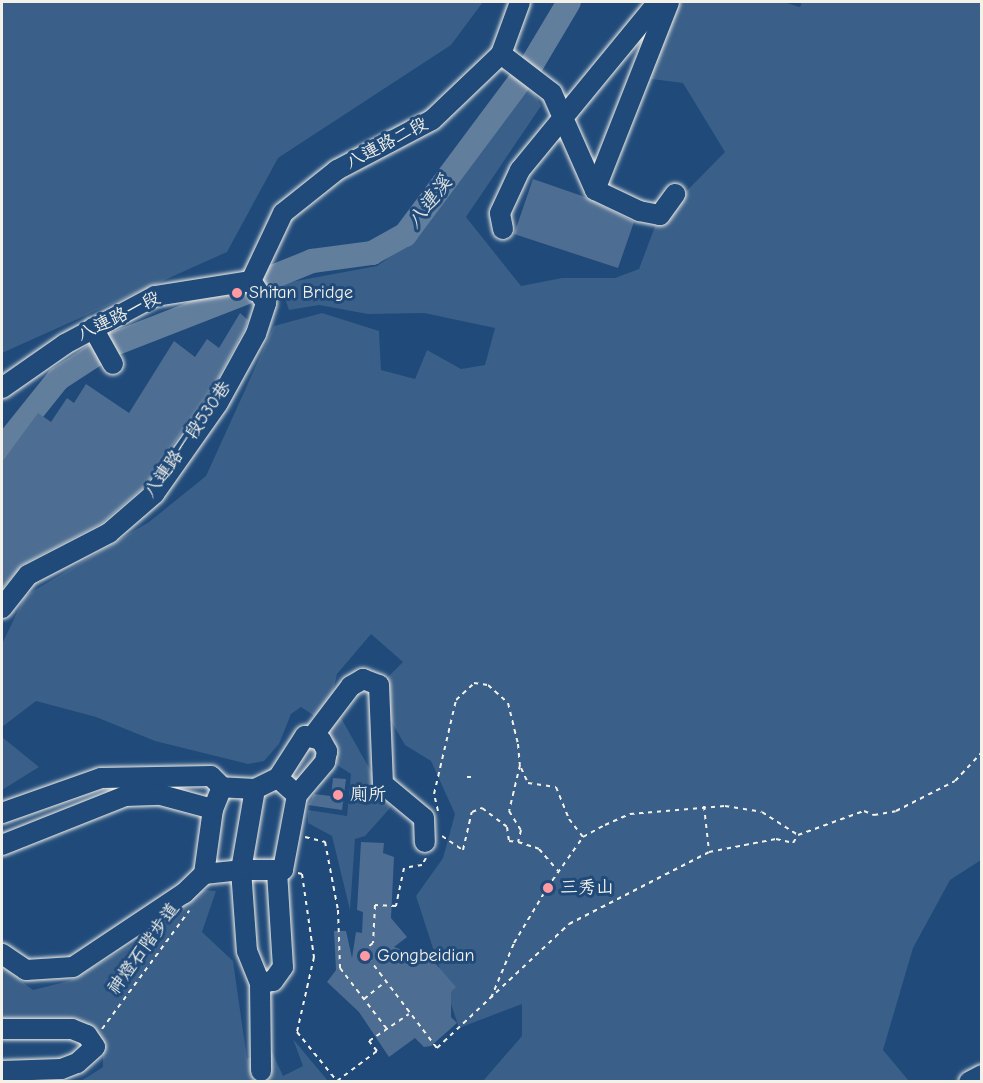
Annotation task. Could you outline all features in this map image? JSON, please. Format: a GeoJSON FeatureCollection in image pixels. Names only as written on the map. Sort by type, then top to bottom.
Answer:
{"type":"FeatureCollection","features":[{"type":"Feature","properties":{"kind":"street","name":"八連路二段"},"geometry":{"type":"LineString","coordinates":[[251,281],[283,213],[337,170],[432,120],[501,54],[520,2]]}},
{"type":"Feature","properties":{"kind":"street"},"geometry":{"type":"LineString","coordinates":[[503,229],[500,213],[520,170],[561,115],[611,63],[658,2]]}},
{"type":"Feature","properties":{"kind":"street"},"geometry":{"type":"LineString","coordinates":[[596,190],[669,2]]}},
{"type":"Feature","properties":{"kind":"street"},"geometry":{"type":"LineString","coordinates":[[501,54],[552,93],[596,190],[639,211],[660,215],[675,194]]}},
{"type":"Feature","properties":{"kind":"street","name":"八連路一段"},"geometry":{"type":"LineString","coordinates":[[2,388],[93,328],[155,296],[251,281]]}},
{"type":"Feature","properties":{"kind":"street","name":"八連路一段530巷"},"geometry":{"type":"LineString","coordinates":[[2,608],[28,574],[109,533],[154,494],[218,403],[256,334],[266,303],[251,281]]}},
{"type":"Feature","properties":{"kind":"street"},"geometry":{"type":"LineString","coordinates":[[93,328],[113,364]]}},
{"type":"Feature","properties":{"kind":"street"},"geometry":{"type":"LineString","coordinates":[[313,736],[351,686],[363,680],[380,685],[383,784],[424,818],[430,844]]}},
{"type":"Feature","properties":{"kind":"street"},"geometry":{"type":"LineString","coordinates":[[2,813],[101,778],[211,776],[222,787],[255,789],[278,778],[305,736],[313,736],[327,751],[325,762],[297,795],[291,833],[280,871],[283,967],[273,981],[260,983]]}},
{"type":"Feature","properties":{"kind":"street"},"geometry":{"type":"LineString","coordinates":[[278,778],[297,795]]}},
{"type":"Feature","properties":{"kind":"street"},"geometry":{"type":"LineString","coordinates":[[204,874],[213,809],[222,787]]}},
{"type":"Feature","properties":{"kind":"street"},"geometry":{"type":"LineString","coordinates":[[255,789],[241,870],[247,951],[260,983],[261,1071]]}},
{"type":"Feature","properties":{"kind":"street"},"geometry":{"type":"LineString","coordinates":[[2,845],[125,796],[161,795],[213,809]]}},
{"type":"Feature","properties":{"kind":"street"},"geometry":{"type":"LineString","coordinates":[[2,954],[26,970],[73,967],[184,893],[204,874],[241,870],[280,871]]}},
{"type":"Feature","properties":{"kind":"street"},"geometry":{"type":"LineString","coordinates":[[2,1029],[72,1029],[93,1041],[91,1054],[61,1069],[2,1071]]}},
{"type":"Feature","properties":{"kind":"street"},"geometry":{"type":"LineString","coordinates":[[969,1082],[981,1075]]}},
{"type":"Feature","properties":{"kind":"path"},"geometry":{"type":"LineString","coordinates":[[438,772],[443,745],[462,686],[474,682],[488,685],[508,703],[520,765],[528,783],[556,787],[569,819],[583,837]]}},
{"type":"Feature","properties":{"kind":"path"},"geometry":{"type":"LineString","coordinates":[[558,871],[539,849],[509,841],[507,827],[482,808],[472,812],[463,850],[430,844],[422,865],[405,868],[396,906],[375,905],[373,943],[363,951],[437,1048],[569,924],[709,852],[776,838],[793,843],[798,835],[864,811],[874,815],[896,811],[956,782],[981,752]]}},
{"type":"Feature","properties":{"kind":"path"},"geometry":{"type":"LineString","coordinates":[[518,842],[521,830],[509,810],[520,765]]}},
{"type":"Feature","properties":{"kind":"path"},"geometry":{"type":"LineString","coordinates":[[467,777],[475,777]]}},
{"type":"Feature","properties":{"kind":"path"},"geometry":{"type":"LineString","coordinates":[[491,998],[514,943],[558,871],[583,837],[630,814],[704,806],[762,812],[798,835]]}},
{"type":"Feature","properties":{"kind":"path"},"geometry":{"type":"LineString","coordinates":[[704,806],[709,852]]}},
{"type":"Feature","properties":{"kind":"path"},"geometry":{"type":"LineString","coordinates":[[291,833],[325,842],[338,909],[340,969],[387,1029]]}},
{"type":"Feature","properties":{"kind":"path"},"geometry":{"type":"LineString","coordinates":[[280,871],[302,874],[314,957],[297,1032],[336,1081],[377,1051],[369,1041],[409,1014]]}},
{"type":"Feature","properties":{"kind":"path","name":"神燈石階步道"},"geometry":{"type":"LineString","coordinates":[[93,1041],[196,901]]}},
{"type":"Feature","properties":{"kind":"path"},"geometry":{"type":"LineString","coordinates":[[364,999],[386,982]]}},
{"type":"Feature","properties":{"kind":"shaded area"},"geometry":{"type":"Polygon","coordinates":[[[2,2],[483,2],[451,45],[278,158],[227,252],[2,353],[2,2]]]}},
{"type":"Feature","properties":{"kind":"shaded area"},"geometry":{"type":"Polygon","coordinates":[[[662,2],[783,2],[800,7],[802,2],[981,2],[981,860],[950,880],[913,948],[883,1050],[909,1081],[483,1081],[522,1036],[522,1004],[459,1028],[416,896],[443,858],[455,814],[431,761],[405,745],[387,714],[385,680],[403,662],[371,634],[337,674],[331,700],[391,807],[365,836],[355,839],[350,910],[332,836],[308,823],[308,810],[347,816],[351,774],[337,765],[331,737],[319,719],[301,707],[291,714],[279,744],[264,761],[248,764],[155,741],[96,717],[36,701],[2,727],[2,644],[25,596],[149,522],[206,476],[274,326],[322,313],[379,331],[381,370],[415,379],[427,350],[461,369],[485,365],[495,328],[424,313],[368,314],[319,305],[289,310],[280,284],[377,266],[418,237],[530,84],[541,106],[466,217],[521,286],[562,278],[615,278],[639,269],[657,221],[725,152],[683,83],[636,77],[662,2]]]}},
{"type":"Feature","properties":{"kind":"shaded area"},"geometry":{"type":"Polygon","coordinates":[[[312,726],[325,777],[304,795],[279,772],[312,726]]]}},
{"type":"Feature","properties":{"kind":"shaded area"},"geometry":{"type":"Polygon","coordinates":[[[2,737],[39,767],[2,790],[2,737]]]}},
{"type":"Feature","properties":{"kind":"shaded area"},"geometry":{"type":"Polygon","coordinates":[[[202,890],[216,891],[202,932],[233,961],[247,1059],[271,1050],[283,1076],[303,1066],[293,1039],[328,1081],[81,1081],[103,1067],[103,1042],[2,1018],[2,966],[33,990],[69,981],[147,936],[202,890]]]}},
{"type":"Feature","properties":{"kind":"building"},"geometry":{"type":"Polygon","coordinates":[[[533,179],[585,197],[634,222],[618,268],[514,234],[533,179]]]}},
{"type":"Feature","properties":{"kind":"building"},"geometry":{"type":"Polygon","coordinates":[[[240,313],[248,320],[245,329],[217,380],[145,486],[102,523],[22,565],[2,589],[2,462],[38,413],[51,422],[67,398],[74,403],[86,384],[129,413],[174,341],[195,357],[207,339],[219,348],[240,313]]]}},
{"type":"Feature","properties":{"kind":"building","name":"廁所"},"geometry":{"type":"Polygon","coordinates":[[[333,778],[346,779],[342,810],[308,805],[314,794],[331,796],[333,778]]]}},
{"type":"Feature","properties":{"kind":"building","name":"Gongbeidian"},"geometry":{"type":"Polygon","coordinates":[[[361,842],[384,843],[383,853],[394,857],[391,918],[407,937],[394,947],[423,958],[428,955],[456,987],[451,992],[451,1017],[457,1023],[431,1046],[424,1047],[415,1038],[389,1057],[359,1012],[327,982],[336,970],[334,931],[346,931],[352,958],[356,932],[362,933],[363,912],[357,910],[361,842]]]}},
{"type":"Feature","properties":{"kind":"waterway","name":"八連溪"},"geometry":{"type":"LineString","coordinates":[[532,64],[569,2]]}},
{"type":"Feature","properties":{"kind":"waterway","name":"八連溪"},"geometry":{"type":"LineString","coordinates":[[265,280],[312,261],[372,253],[405,235],[522,78]]}},
{"type":"Feature","properties":{"kind":"waterway","name":"八連溪"},"geometry":{"type":"LineString","coordinates":[[114,344],[245,293]]}},
{"type":"Feature","properties":{"kind":"waterway","name":"八連溪"},"geometry":{"type":"LineString","coordinates":[[2,449],[58,379],[95,355]]}},
{"type":"Feature","properties":{"kind":"place","name":"Shitan Bridge"},"geometry":{"type":"Point","coordinates":[237,293]}},
{"type":"Feature","properties":{"kind":"place","name":"廁所"},"geometry":{"type":"Point","coordinates":[338,795]}},
{"type":"Feature","properties":{"kind":"place","name":"三秀山"},"geometry":{"type":"Point","coordinates":[548,888]}},
{"type":"Feature","properties":{"kind":"place","name":"Gongbeidian"},"geometry":{"type":"Point","coordinates":[365,956]}}]}
